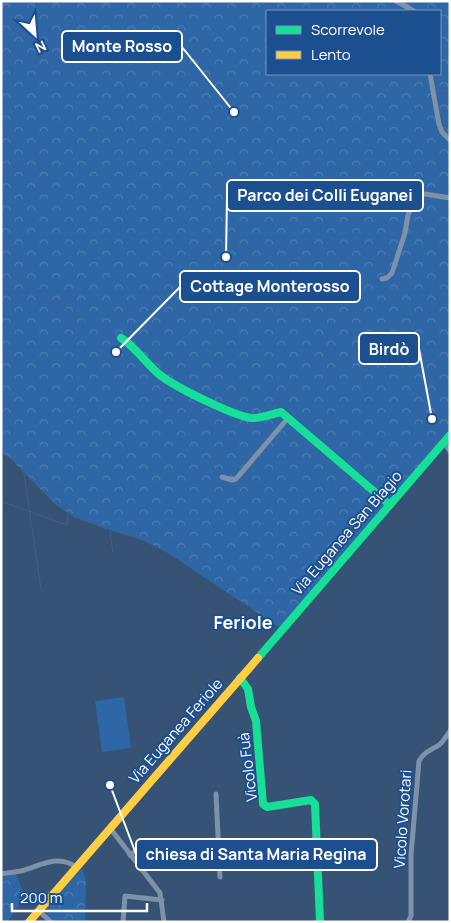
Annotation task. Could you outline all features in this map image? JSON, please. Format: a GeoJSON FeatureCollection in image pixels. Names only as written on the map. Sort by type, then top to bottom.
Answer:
{"type":"FeatureCollection","features":[{"type":"Feature","properties":{"kind":"main road"},"geometry":{"type":"LineString","coordinates":[[121,338],[130,342],[158,374],[170,383],[237,414],[251,418],[282,412],[390,505]]}},
{"type":"Feature","properties":{"kind":"main road","name":"Via Euganea San Biagio"},"geometry":{"type":"LineString","coordinates":[[266,649],[450,436]]}},
{"type":"Feature","properties":{"kind":"main road","name":"Via Euganea Feriole"},"geometry":{"type":"LineString","coordinates":[[29,922],[266,649]]}},
{"type":"Feature","properties":{"kind":"main road","name":"Vicolo Fuà"},"geometry":{"type":"LineString","coordinates":[[240,678],[248,689],[256,721],[263,804],[267,807],[312,800],[316,804],[320,922]]}},
{"type":"Feature","properties":{"kind":"street"},"geometry":{"type":"LineString","coordinates":[[396,1],[412,10]]}},
{"type":"Feature","properties":{"kind":"street"},"geometry":{"type":"LineString","coordinates":[[430,75],[439,124],[442,132],[450,140]]}},
{"type":"Feature","properties":{"kind":"street"},"geometry":{"type":"LineString","coordinates":[[382,279],[387,278],[392,273],[405,233],[408,215],[416,195],[425,194],[450,198]]}},
{"type":"Feature","properties":{"kind":"street"},"geometry":{"type":"LineString","coordinates":[[222,477],[232,480],[236,479],[288,418]]}},
{"type":"Feature","properties":{"kind":"street"},"geometry":{"type":"LineString","coordinates":[[444,442],[450,451]]}},
{"type":"Feature","properties":{"kind":"street","name":"Vicolo Vorotari"},"geometry":{"type":"LineString","coordinates":[[408,922],[411,916],[411,855],[419,761],[429,750],[440,744],[450,731]]}},
{"type":"Feature","properties":{"kind":"street"},"geometry":{"type":"LineString","coordinates":[[216,794],[220,877]]}},
{"type":"Feature","properties":{"kind":"street"},"geometry":{"type":"LineString","coordinates":[[110,828],[160,893],[164,922]]}},
{"type":"Feature","properties":{"kind":"street"},"geometry":{"type":"LineString","coordinates":[[130,855],[136,851],[143,850],[218,847]]}},
{"type":"Feature","properties":{"kind":"street"},"geometry":{"type":"LineString","coordinates":[[1,874],[21,871],[53,861],[70,863],[77,868]]}},
{"type":"Feature","properties":{"kind":"street"},"geometry":{"type":"LineString","coordinates":[[123,922],[125,896],[162,900]]}},
{"type":"Feature","properties":{"kind":"street"},"geometry":{"type":"LineString","coordinates":[[39,911],[51,922]]}},
{"type":"Feature","properties":{"kind":"green space"},"geometry":{"type":"Polygon","coordinates":[[[1,1],[450,1],[450,440],[286,632],[168,553],[144,541],[75,518],[55,504],[11,459],[1,453],[1,1]]]}},
{"type":"Feature","properties":{"kind":"green space"},"geometry":{"type":"Polygon","coordinates":[[[124,697],[131,748],[102,752],[95,701],[124,697]]]}},
{"type":"Feature","properties":{"kind":"green space"},"geometry":{"type":"Polygon","coordinates":[[[82,868],[86,881],[85,922],[54,922],[47,914],[47,906],[82,868]]]}},
{"type":"Feature","properties":{"kind":"green space"},"geometry":{"type":"Polygon","coordinates":[[[16,874],[23,892],[27,895],[7,922],[1,922],[2,877],[16,874]]]}},
{"type":"Feature","properties":{"kind":"waterway"},"geometry":{"type":"LineString","coordinates":[[448,1],[450,7]]}},
{"type":"Feature","properties":{"kind":"waterway"},"geometry":{"type":"LineString","coordinates":[[450,93],[437,94],[442,121],[450,136]]}},
{"type":"Feature","properties":{"kind":"waterway"},"geometry":{"type":"LineString","coordinates":[[1,268],[88,323]]}},
{"type":"Feature","properties":{"kind":"waterway"},"geometry":{"type":"LineString","coordinates":[[1,452],[24,466],[57,502],[74,516],[104,528],[141,539]]}},
{"type":"Feature","properties":{"kind":"waterway"},"geometry":{"type":"LineString","coordinates":[[23,467],[41,588]]}},
{"type":"Feature","properties":{"kind":"waterway"},"geometry":{"type":"LineString","coordinates":[[1,501],[67,525],[68,514]]}},
{"type":"Feature","properties":{"kind":"waterway"},"geometry":{"type":"LineString","coordinates":[[110,531],[113,553]]}},
{"type":"Feature","properties":{"kind":"traffic: fast"},"geometry":{"type":"LineString","coordinates":[[121,338],[132,346],[160,375],[204,400],[231,412],[251,418],[281,412],[390,505]]}},
{"type":"Feature","properties":{"kind":"traffic: fast"},"geometry":{"type":"LineString","coordinates":[[258,658],[450,435]]}},
{"type":"Feature","properties":{"kind":"traffic: fast"},"geometry":{"type":"LineString","coordinates":[[240,678],[248,689],[256,721],[263,804],[267,807],[311,800],[315,804],[320,922]]}},
{"type":"Feature","properties":{"kind":"traffic: slow"},"geometry":{"type":"LineString","coordinates":[[29,922],[258,658]]}},
{"type":"Feature","properties":{"kind":"place","name":"Monte Rosso"},"geometry":{"type":"Point","coordinates":[234,112]}},
{"type":"Feature","properties":{"kind":"place","name":"Parco dei Colli Euganei"},"geometry":{"type":"Point","coordinates":[226,257]}},
{"type":"Feature","properties":{"kind":"place","name":"Cottage Monterosso"},"geometry":{"type":"Point","coordinates":[116,352]}},
{"type":"Feature","properties":{"kind":"place","name":"Birdò"},"geometry":{"type":"Point","coordinates":[432,419]}},
{"type":"Feature","properties":{"kind":"place","name":"chiesa di Santa Maria Regina"},"geometry":{"type":"Point","coordinates":[110,785]}},
{"type":"Feature","properties":{"kind":"district","name":"Feriole"},"geometry":{"type":"Point","coordinates":[243,623]}}]}
